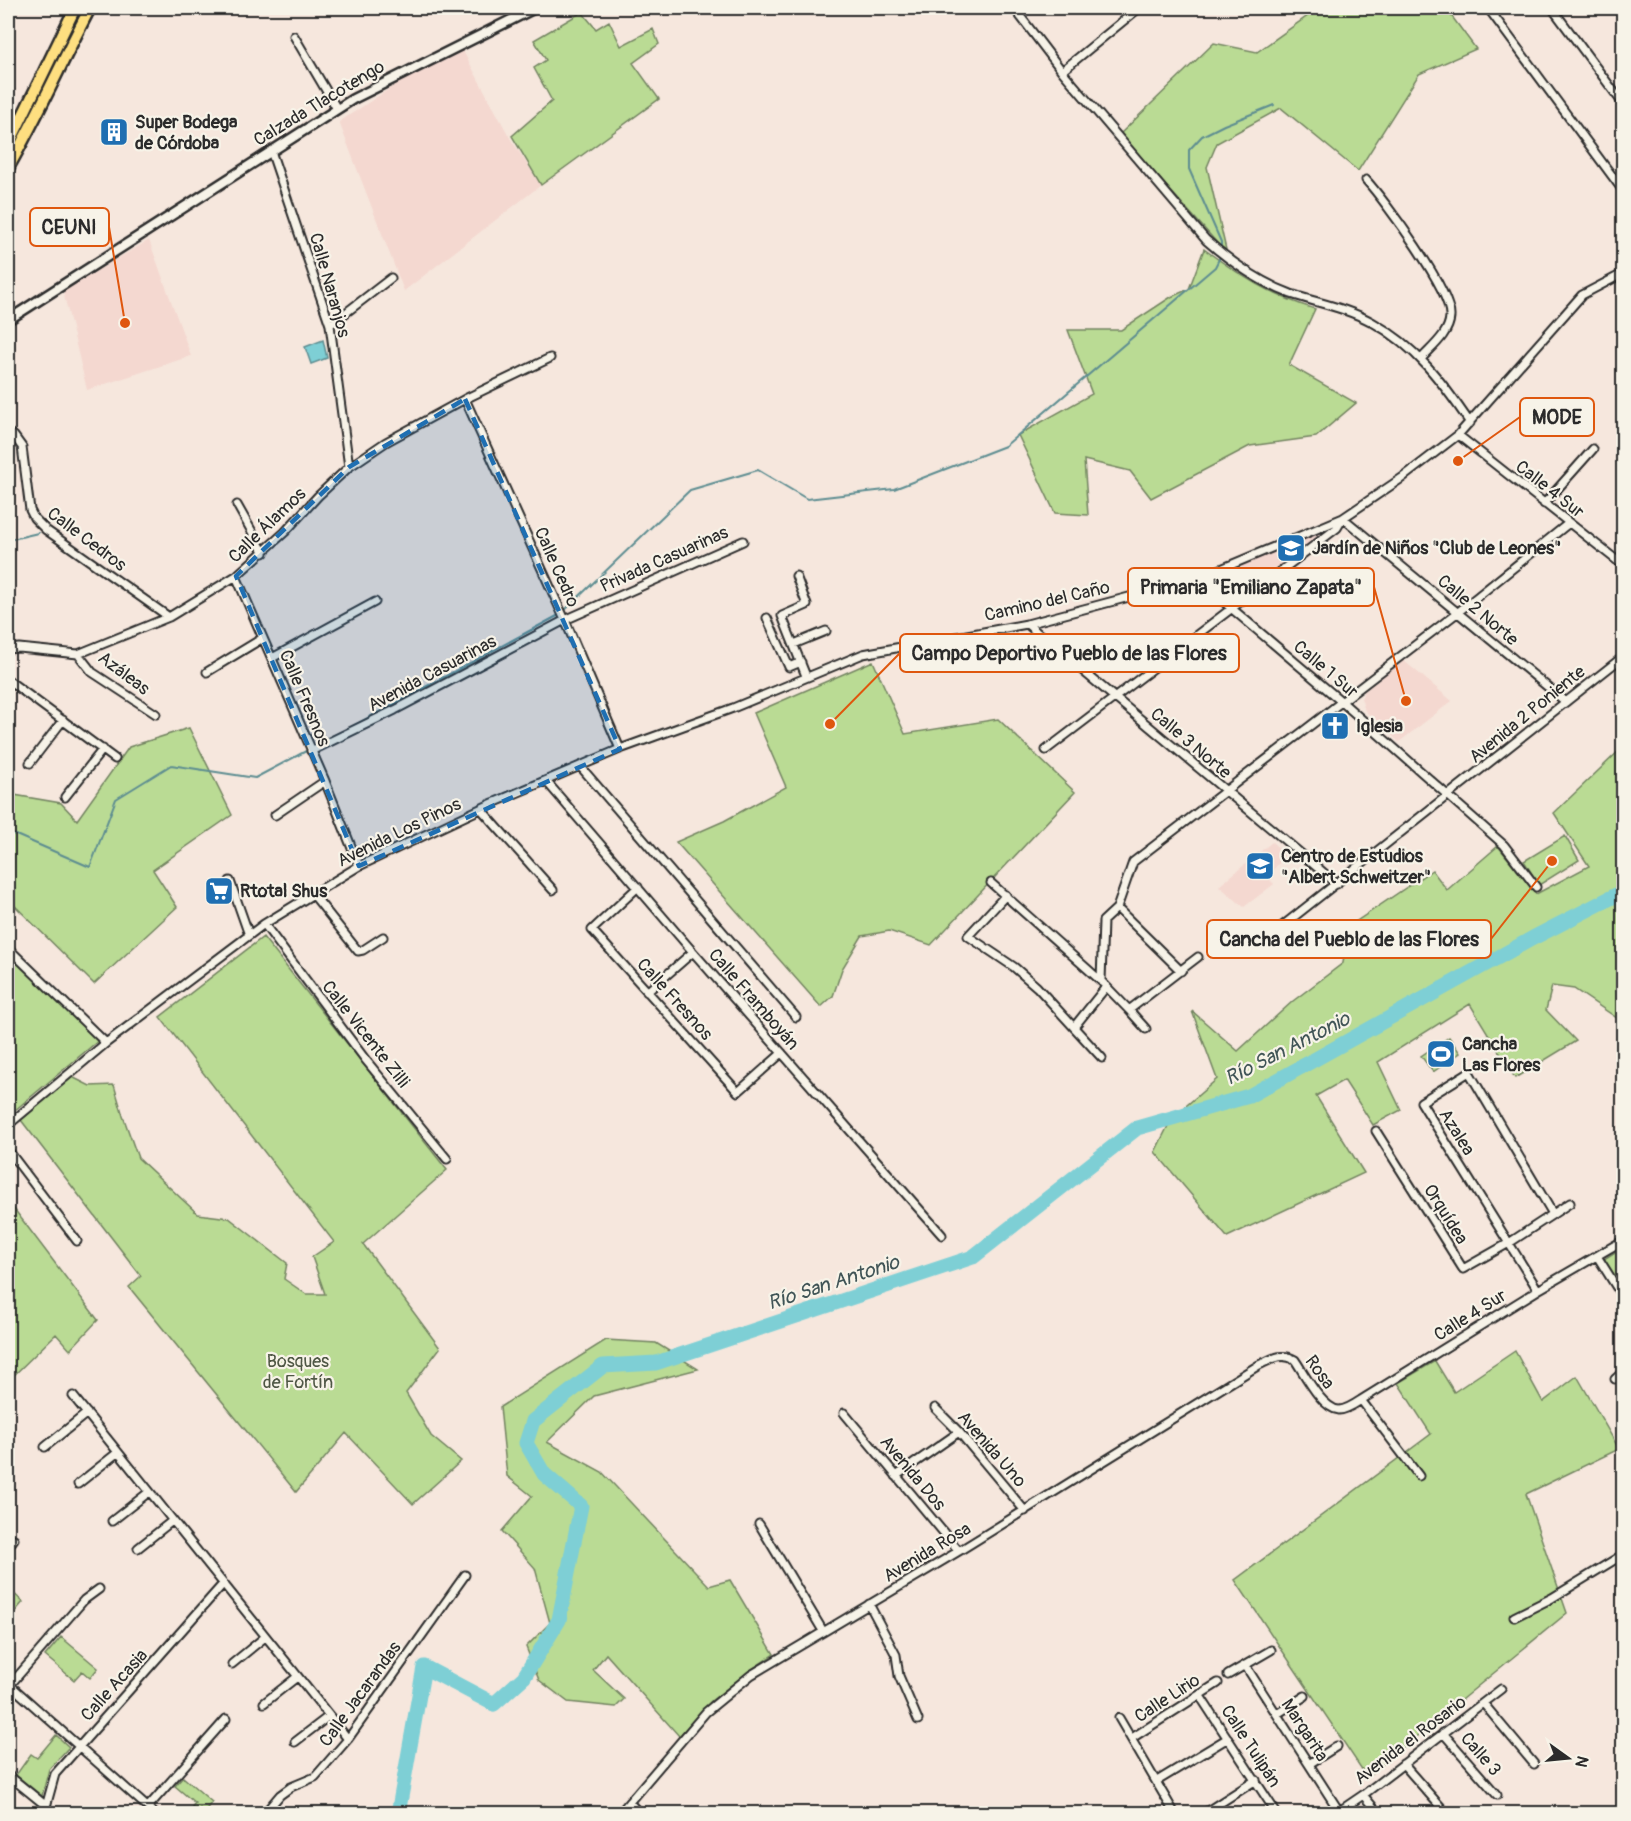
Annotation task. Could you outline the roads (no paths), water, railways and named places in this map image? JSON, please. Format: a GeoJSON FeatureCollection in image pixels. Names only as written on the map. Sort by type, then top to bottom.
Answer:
{"type":"FeatureCollection","features":[{"type":"Feature","properties":{"kind":"main road"},"geometry":{"type":"LineString","coordinates":[[8,168],[27,135],[75,8]]}},
{"type":"Feature","properties":{"kind":"main road"},"geometry":{"type":"LineString","coordinates":[[8,146],[51,69],[90,8]]}},
{"type":"Feature","properties":{"kind":"main road"},"geometry":{"type":"LineString","coordinates":[[17,129],[27,135]]}},
{"type":"Feature","properties":{"kind":"street","name":"Calzada Tlacotengo"},"geometry":{"type":"LineString","coordinates":[[8,320],[337,109],[410,69],[535,8]]}},
{"type":"Feature","properties":{"kind":"street"},"geometry":{"type":"LineString","coordinates":[[1014,8],[1062,71],[1206,240],[1233,264],[1289,293],[1359,315],[1389,333],[1422,358],[1470,423]]}},
{"type":"Feature","properties":{"kind":"street"},"geometry":{"type":"LineString","coordinates":[[1062,71],[1139,8]]}},
{"type":"Feature","properties":{"kind":"street"},"geometry":{"type":"LineString","coordinates":[[1488,8],[1623,191]]}},
{"type":"Feature","properties":{"kind":"street"},"geometry":{"type":"LineString","coordinates":[[1552,8],[1623,105]]}},
{"type":"Feature","properties":{"kind":"street"},"geometry":{"type":"LineString","coordinates":[[294,36],[337,109]]}},
{"type":"Feature","properties":{"kind":"street","name":"Calle Naranjos"},"geometry":{"type":"LineString","coordinates":[[271,151],[330,325],[349,467]]}},
{"type":"Feature","properties":{"kind":"street"},"geometry":{"type":"LineString","coordinates":[[1366,180],[1386,202],[1444,294],[1451,316],[1444,335],[1422,358]]}},
{"type":"Feature","properties":{"kind":"street","name":"Camino del Caño"},"geometry":{"type":"LineString","coordinates":[[620,749],[733,708],[863,654],[1027,624],[1197,579],[1343,518],[1402,478],[1458,435],[1582,295],[1623,273]]}},
{"type":"Feature","properties":{"kind":"street"},"geometry":{"type":"LineString","coordinates":[[330,325],[391,278]]}},
{"type":"Feature","properties":{"kind":"street","name":"Calle Álamos"},"geometry":{"type":"LineString","coordinates":[[8,649],[78,654],[169,617],[236,576],[264,553],[349,467],[386,442],[465,399],[550,358]]}},
{"type":"Feature","properties":{"kind":"street","name":"Calle Cedro"},"geometry":{"type":"LineString","coordinates":[[465,399],[565,620],[620,749]]}},
{"type":"Feature","properties":{"kind":"street","name":"Calle Cedros"},"geometry":{"type":"LineString","coordinates":[[8,432],[22,447],[30,510],[34,518],[46,530],[169,617]]}},
{"type":"Feature","properties":{"kind":"street","name":"Calle 4 Sur"},"geometry":{"type":"LineString","coordinates":[[1458,435],[1544,504],[1622,562]]}},
{"type":"Feature","properties":{"kind":"street"},"geometry":{"type":"LineString","coordinates":[[1544,504],[1593,449]]}},
{"type":"Feature","properties":{"kind":"street"},"geometry":{"type":"LineString","coordinates":[[237,505],[264,553]]}},
{"type":"Feature","properties":{"kind":"street"},"geometry":{"type":"LineString","coordinates":[[1046,750],[1337,528],[1343,518]]}},
{"type":"Feature","properties":{"kind":"street","name":"Calle 2 Norte"},"geometry":{"type":"LineString","coordinates":[[1343,518],[1566,702]]}},
{"type":"Feature","properties":{"kind":"street"},"geometry":{"type":"LineString","coordinates":[[1074,1027],[1103,984],[1103,921],[1117,908],[1133,862],[1457,613],[1569,523]]}},
{"type":"Feature","properties":{"kind":"street","name":"Privada Casuarinas"},"geometry":{"type":"LineString","coordinates":[[565,620],[743,541]]}},
{"type":"Feature","properties":{"kind":"street","name":"Calle Fresnos"},"geometry":{"type":"LineString","coordinates":[[236,576],[325,781],[359,866]]}},
{"type":"Feature","properties":{"kind":"street"},"geometry":{"type":"LineString","coordinates":[[796,576],[807,605],[782,616],[806,676]]}},
{"type":"Feature","properties":{"kind":"street","name":"Calle 1 Sur"},"geometry":{"type":"LineString","coordinates":[[1197,579],[1342,702],[1504,845],[1536,887]]}},
{"type":"Feature","properties":{"kind":"street"},"geometry":{"type":"LineString","coordinates":[[272,658],[375,602]]}},
{"type":"Feature","properties":{"kind":"street"},"geometry":{"type":"LineString","coordinates":[[767,618],[789,667],[801,662]]}},
{"type":"Feature","properties":{"kind":"street","name":"Avenida Casuarinas"},"geometry":{"type":"LineString","coordinates":[[311,751],[395,710],[565,620]]}},
{"type":"Feature","properties":{"kind":"street","name":"Calle 3 Norte"},"geometry":{"type":"LineString","coordinates":[[1027,624],[1337,884]]}},
{"type":"Feature","properties":{"kind":"street"},"geometry":{"type":"LineString","coordinates":[[794,644],[826,631]]}},
{"type":"Feature","properties":{"kind":"street"},"geometry":{"type":"LineString","coordinates":[[207,672],[262,638]]}},
{"type":"Feature","properties":{"kind":"street","name":"Azáleas"},"geometry":{"type":"LineString","coordinates":[[78,654],[92,672],[156,714]]}},
{"type":"Feature","properties":{"kind":"street","name":"Avenida 2 Poniente"},"geometry":{"type":"LineString","coordinates":[[1252,950],[1623,656]]}},
{"type":"Feature","properties":{"kind":"street"},"geometry":{"type":"LineString","coordinates":[[8,680],[115,759]]}},
{"type":"Feature","properties":{"kind":"street"},"geometry":{"type":"LineString","coordinates":[[30,763],[63,720]]}},
{"type":"Feature","properties":{"kind":"street"},"geometry":{"type":"LineString","coordinates":[[64,797],[103,749]]}},
{"type":"Feature","properties":{"kind":"street","name":"Avenida Los Pinos"},"geometry":{"type":"LineString","coordinates":[[8,1125],[106,1043],[264,924],[312,893],[359,866],[481,809],[620,749]]}},
{"type":"Feature","properties":{"kind":"street"},"geometry":{"type":"LineString","coordinates":[[580,766],[796,1017]]}},
{"type":"Feature","properties":{"kind":"street"},"geometry":{"type":"LineString","coordinates":[[275,815],[325,781]]}},
{"type":"Feature","properties":{"kind":"street","name":"Calle Framboyán"},"geometry":{"type":"LineString","coordinates":[[546,781],[942,1235]]}},
{"type":"Feature","properties":{"kind":"street"},"geometry":{"type":"LineString","coordinates":[[481,809],[553,890]]}},
{"type":"Feature","properties":{"kind":"street"},"geometry":{"type":"LineString","coordinates":[[230,881],[249,935]]}},
{"type":"Feature","properties":{"kind":"street"},"geometry":{"type":"LineString","coordinates":[[992,883],[1103,984],[1146,1029]]}},
{"type":"Feature","properties":{"kind":"street","name":"Calle Fresnos"},"geometry":{"type":"LineString","coordinates":[[638,887],[592,930],[738,1092],[782,1053]]}},
{"type":"Feature","properties":{"kind":"street"},"geometry":{"type":"LineString","coordinates":[[312,893],[358,951],[383,937]]}},
{"type":"Feature","properties":{"kind":"street"},"geometry":{"type":"LineString","coordinates":[[1006,896],[968,936],[1014,967],[1037,987],[1102,1058]]}},
{"type":"Feature","properties":{"kind":"street"},"geometry":{"type":"LineString","coordinates":[[1117,908],[1181,970]]}},
{"type":"Feature","properties":{"kind":"street","name":"Calle Vicente Zilli"},"geometry":{"type":"LineString","coordinates":[[264,924],[365,1059],[447,1159]]}},
{"type":"Feature","properties":{"kind":"street"},"geometry":{"type":"LineString","coordinates":[[8,948],[106,1043]]}},
{"type":"Feature","properties":{"kind":"street"},"geometry":{"type":"LineString","coordinates":[[647,992],[693,952]]}},
{"type":"Feature","properties":{"kind":"street"},"geometry":{"type":"LineString","coordinates":[[1129,1010],[1198,957]]}},
{"type":"Feature","properties":{"kind":"street","name":"Azalea"},"geometry":{"type":"LineString","coordinates":[[1538,1290],[1421,1102],[1468,1072],[1553,1214]]}},
{"type":"Feature","properties":{"kind":"street","name":"Orquídea"},"geometry":{"type":"LineString","coordinates":[[1376,1131],[1463,1269],[1509,1243]]}},
{"type":"Feature","properties":{"kind":"street"},"geometry":{"type":"LineString","coordinates":[[8,1150],[77,1241]]}},
{"type":"Feature","properties":{"kind":"street"},"geometry":{"type":"LineString","coordinates":[[1509,1243],[1570,1203]]}},
{"type":"Feature","properties":{"kind":"street","name":"Calle 4 Sur"},"geometry":{"type":"LineString","coordinates":[[1333,1408],[1341,1410],[1361,1400],[1623,1240]]}},
{"type":"Feature","properties":{"kind":"street"},"geometry":{"type":"LineString","coordinates":[[1598,1256],[1623,1299]]}},
{"type":"Feature","properties":{"kind":"street","name":"Rosa"},"geometry":{"type":"LineString","coordinates":[[1283,1355],[1295,1360],[1324,1403],[1333,1408]]}},
{"type":"Feature","properties":{"kind":"street","name":"Avenida Rosa"},"geometry":{"type":"LineString","coordinates":[[619,1814],[706,1712],[751,1675],[1025,1511],[1259,1365],[1283,1355]]}},
{"type":"Feature","properties":{"kind":"street"},"geometry":{"type":"LineString","coordinates":[[1616,1379],[1623,1371]]}},
{"type":"Feature","properties":{"kind":"street"},"geometry":{"type":"LineString","coordinates":[[73,1396],[348,1739]]}},
{"type":"Feature","properties":{"kind":"street"},"geometry":{"type":"LineString","coordinates":[[1361,1400],[1419,1476]]}},
{"type":"Feature","properties":{"kind":"street","name":"Avenida Uno"},"geometry":{"type":"LineString","coordinates":[[935,1407],[1025,1511]]}},
{"type":"Feature","properties":{"kind":"street"},"geometry":{"type":"LineString","coordinates":[[45,1446],[87,1413]]}},
{"type":"Feature","properties":{"kind":"street","name":"Avenida Dos"},"geometry":{"type":"LineString","coordinates":[[844,1413],[958,1551]]}},
{"type":"Feature","properties":{"kind":"street"},"geometry":{"type":"LineString","coordinates":[[896,1476],[959,1432]]}},
{"type":"Feature","properties":{"kind":"street"},"geometry":{"type":"LineString","coordinates":[[78,1484],[117,1453]]}},
{"type":"Feature","properties":{"kind":"street"},"geometry":{"type":"LineString","coordinates":[[112,1521],[149,1492]]}},
{"type":"Feature","properties":{"kind":"street"},"geometry":{"type":"LineString","coordinates":[[138,1548],[172,1521]]}},
{"type":"Feature","properties":{"kind":"street"},"geometry":{"type":"LineString","coordinates":[[759,1524],[823,1631]]}},
{"type":"Feature","properties":{"kind":"street"},"geometry":{"type":"LineString","coordinates":[[8,1547],[14,1539]]}},
{"type":"Feature","properties":{"kind":"street"},"geometry":{"type":"LineString","coordinates":[[1514,1617],[1552,1598],[1623,1554]]}},
{"type":"Feature","properties":{"kind":"street","name":"Calle Jacarandas"},"geometry":{"type":"LineString","coordinates":[[264,1814],[291,1787],[315,1777],[348,1739],[465,1575]]}},
{"type":"Feature","properties":{"kind":"street","name":"Calle Acasia"},"geometry":{"type":"LineString","coordinates":[[44,1809],[55,1774],[223,1584]]}},
{"type":"Feature","properties":{"kind":"street"},"geometry":{"type":"LineString","coordinates":[[99,1589],[84,1600],[9,1684],[156,1814]]}},
{"type":"Feature","properties":{"kind":"street"},"geometry":{"type":"LineString","coordinates":[[869,1604],[896,1655],[899,1676],[918,1720]]}},
{"type":"Feature","properties":{"kind":"street"},"geometry":{"type":"LineString","coordinates":[[232,1664],[265,1637]]}},
{"type":"Feature","properties":{"kind":"street"},"geometry":{"type":"LineString","coordinates":[[1228,1675],[1271,1650]]}},
{"type":"Feature","properties":{"kind":"street","name":"Margarita"},"geometry":{"type":"LineString","coordinates":[[1245,1665],[1337,1812]]}},
{"type":"Feature","properties":{"kind":"street"},"geometry":{"type":"LineString","coordinates":[[264,1703],[297,1677]]}},
{"type":"Feature","properties":{"kind":"street","name":"Calle Lirio"},"geometry":{"type":"LineString","coordinates":[[1132,1738],[1218,1683]]}},
{"type":"Feature","properties":{"kind":"street","name":"Avenida el Rosario"},"geometry":{"type":"LineString","coordinates":[[1337,1812],[1501,1689]]}},
{"type":"Feature","properties":{"kind":"street","name":"Calle Tulipán"},"geometry":{"type":"LineString","coordinates":[[1200,1696],[1277,1814]]}},
{"type":"Feature","properties":{"kind":"street"},"geometry":{"type":"LineString","coordinates":[[1277,1714],[1305,1696]]}},
{"type":"Feature","properties":{"kind":"street"},"geometry":{"type":"LineString","coordinates":[[1483,1703],[1534,1764]]}},
{"type":"Feature","properties":{"kind":"street"},"geometry":{"type":"LineString","coordinates":[[295,1743],[329,1716]]}},
{"type":"Feature","properties":{"kind":"street"},"geometry":{"type":"LineString","coordinates":[[1119,1718],[1175,1814]]}},
{"type":"Feature","properties":{"kind":"street"},"geometry":{"type":"LineString","coordinates":[[148,1807],[226,1719]]}},
{"type":"Feature","properties":{"kind":"street","name":"Calle 3"},"geometry":{"type":"LineString","coordinates":[[1443,1733],[1497,1795]]}},
{"type":"Feature","properties":{"kind":"street"},"geometry":{"type":"LineString","coordinates":[[1157,1781],[1228,1738]]}},
{"type":"Feature","properties":{"kind":"street"},"geometry":{"type":"LineString","coordinates":[[1309,1764],[1337,1746]]}},
{"type":"Feature","properties":{"kind":"street"},"geometry":{"type":"LineString","coordinates":[[1403,1764],[1447,1814]]}},
{"type":"Feature","properties":{"kind":"street"},"geometry":{"type":"LineString","coordinates":[[8,1775],[44,1809]]}},
{"type":"Feature","properties":{"kind":"street"},"geometry":{"type":"LineString","coordinates":[[1203,1814],[1256,1780]]}},
{"type":"Feature","properties":{"kind":"street"},"geometry":{"type":"LineString","coordinates":[[1362,1795],[1379,1814]]}},
{"type":"Feature","properties":{"kind":"street"},"geometry":{"type":"LineString","coordinates":[[629,1802],[640,1814]]}},
{"type":"Feature","properties":{"kind":"water"},"geometry":{"type":"Polygon","coordinates":[[[323,340],[327,358],[311,364],[305,347],[323,340]]]}},
{"type":"Feature","properties":{"kind":"waterway"},"geometry":{"type":"LineString","coordinates":[[1221,250],[1221,242],[1189,169],[1189,150],[1202,136],[1274,105]]}},
{"type":"Feature","properties":{"kind":"waterway"},"geometry":{"type":"LineString","coordinates":[[564,611],[690,490],[758,470],[807,499],[894,489],[1005,446],[1215,267],[1221,255]]}},
{"type":"Feature","properties":{"kind":"waterway"},"geometry":{"type":"LineString","coordinates":[[8,540],[38,533]]}},
{"type":"Feature","properties":{"kind":"waterway"},"geometry":{"type":"LineString","coordinates":[[327,740],[559,615]]}},
{"type":"Feature","properties":{"kind":"waterway"},"geometry":{"type":"LineString","coordinates":[[8,833],[90,867],[116,799],[171,765],[255,778],[308,750]]}},
{"type":"Feature","properties":{"kind":"waterway","name":"Río San Antonio"},"geometry":{"type":"LineString","coordinates":[[398,1814],[424,1667],[494,1704],[524,1677],[559,1620],[581,1506],[544,1474],[526,1443],[533,1421],[603,1366],[656,1363],[973,1257],[1137,1128],[1249,1096],[1533,938],[1624,891]]}},
{"type":"Feature","properties":{"kind":"place","name":"Super Bodega de Córdoba"},"geometry":{"type":"Point","coordinates":[114,132]}},
{"type":"Feature","properties":{"kind":"place","name":"CEUNI"},"geometry":{"type":"Point","coordinates":[125,323]}},
{"type":"Feature","properties":{"kind":"place","name":"MODE"},"geometry":{"type":"Point","coordinates":[1458,461]}},
{"type":"Feature","properties":{"kind":"place","name":"Jardín de Niños \"Club de Leones\""},"geometry":{"type":"Point","coordinates":[1291,548]}},
{"type":"Feature","properties":{"kind":"place","name":"Primaria \"Emiliano Zapata\""},"geometry":{"type":"Point","coordinates":[1406,701]}},
{"type":"Feature","properties":{"kind":"place","name":"Campo Deportivo Pueblo de las Flores"},"geometry":{"type":"Point","coordinates":[830,724]}},
{"type":"Feature","properties":{"kind":"place","name":"Iglesia"},"geometry":{"type":"Point","coordinates":[1335,726]}},
{"type":"Feature","properties":{"kind":"place","name":"Cancha del Pueblo de las Flores"},"geometry":{"type":"Point","coordinates":[1552,861]}},
{"type":"Feature","properties":{"kind":"place","name":"Centro de Estudios \"Albert Schweitzer\""},"geometry":{"type":"Point","coordinates":[1260,866]}},
{"type":"Feature","properties":{"kind":"place","name":"Rtotal Shus"},"geometry":{"type":"Point","coordinates":[219,891]}},
{"type":"Feature","properties":{"kind":"place","name":"Cancha Las Flores"},"geometry":{"type":"Point","coordinates":[1441,1054]}},
{"type":"Feature","properties":{"kind":"park label","name":"Bosques de Fortín"},"geometry":{"type":"Point","coordinates":[298,1371]}}]}
